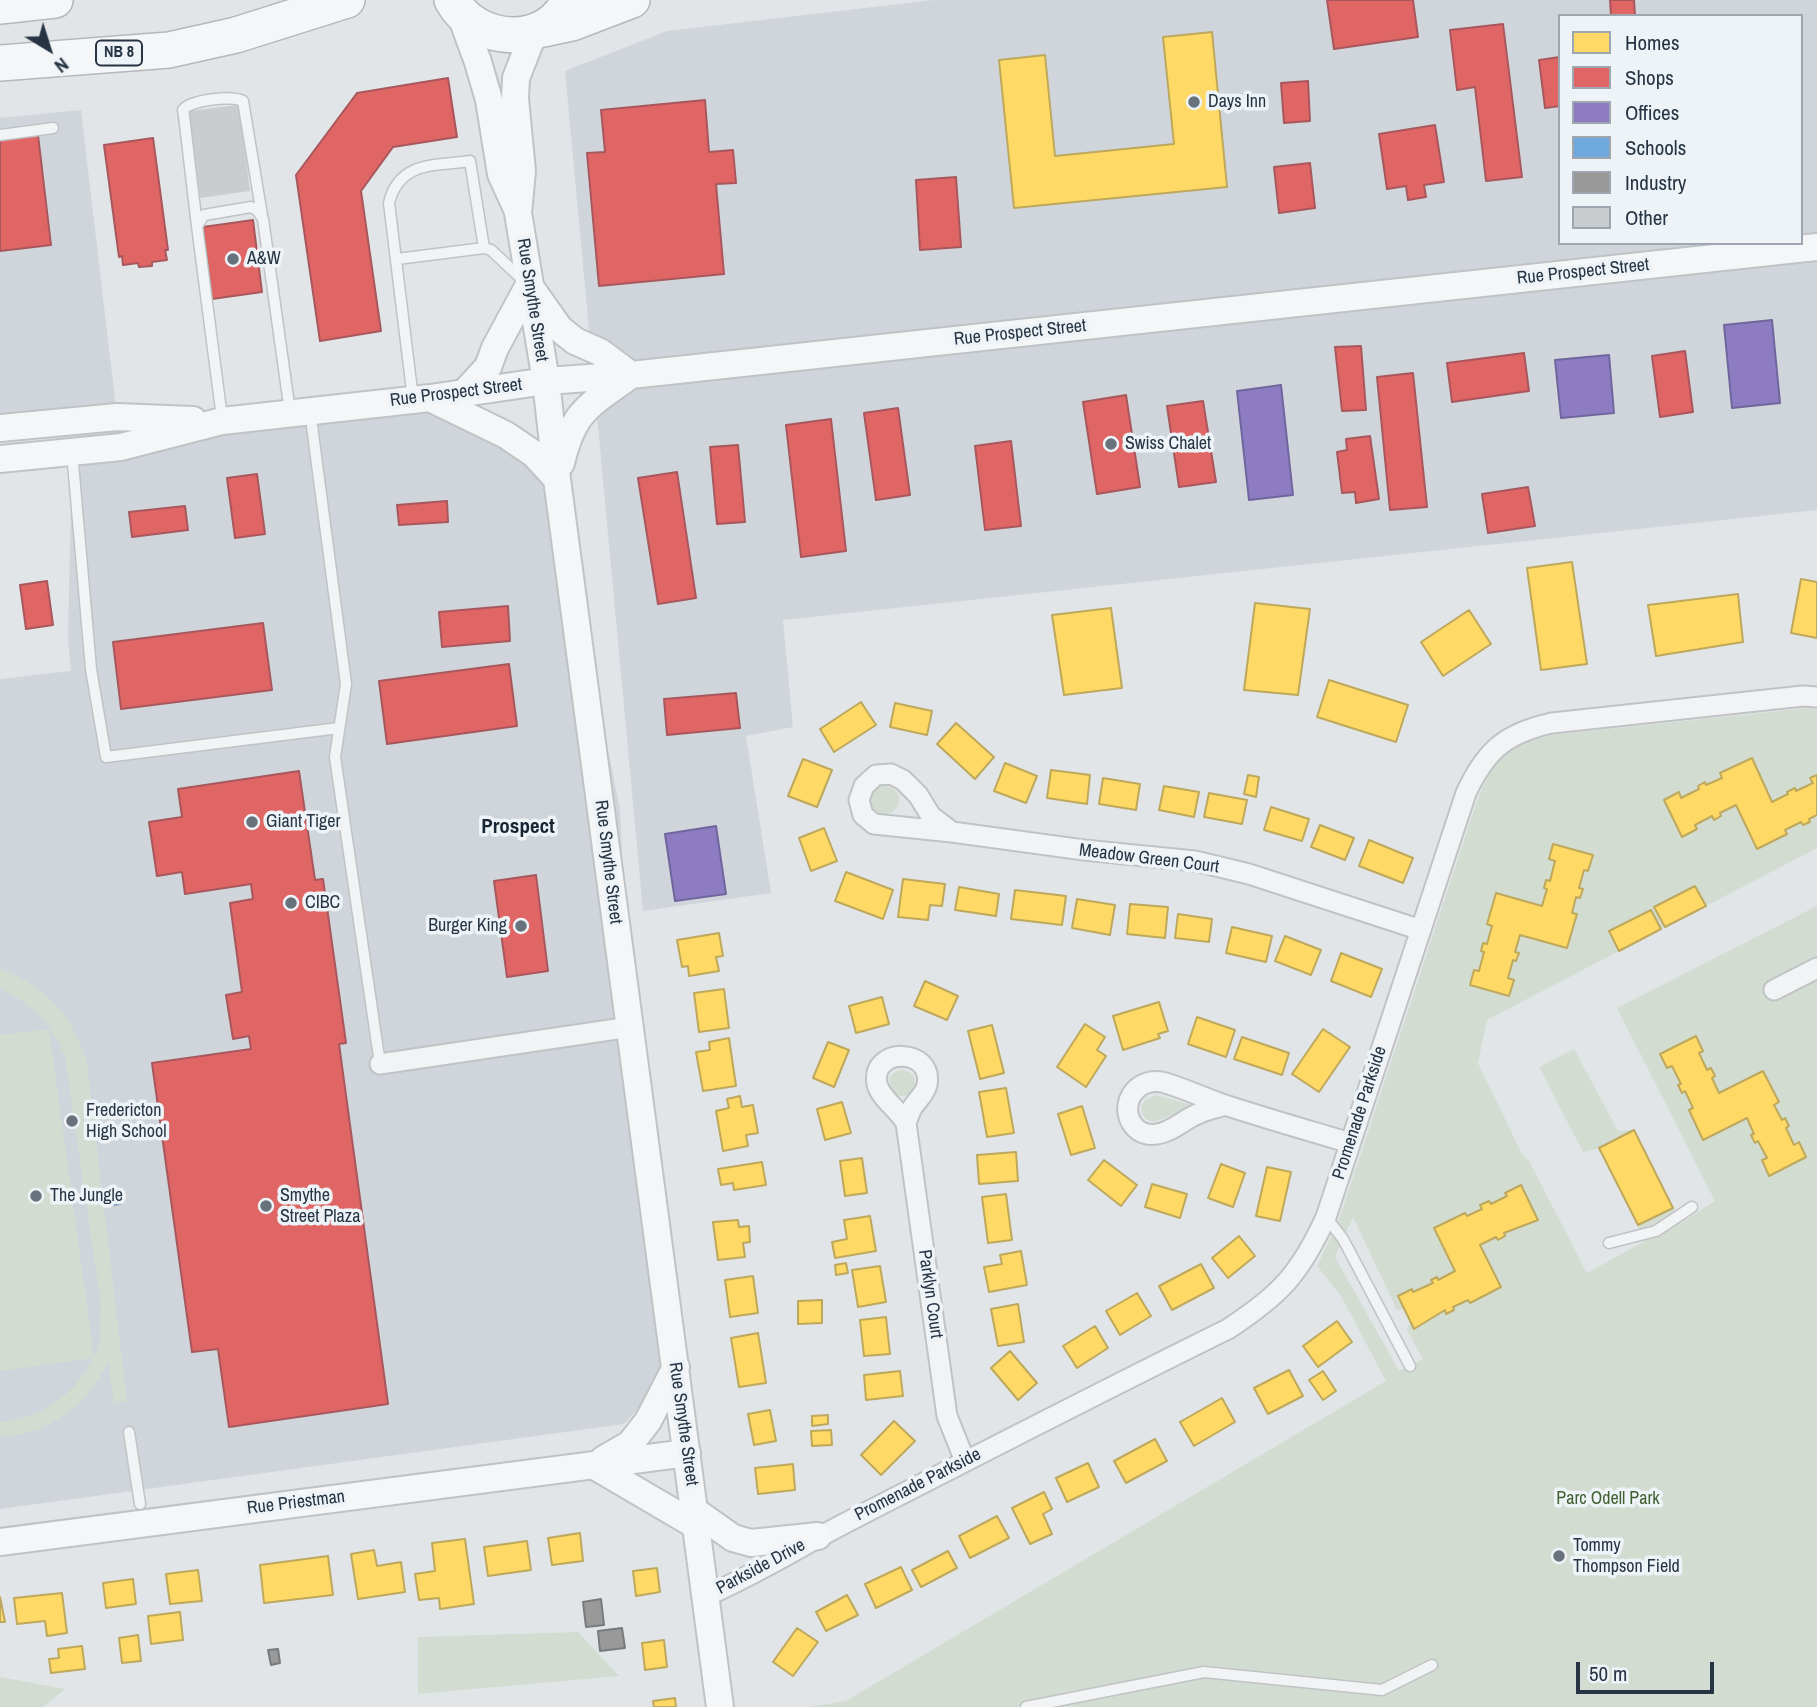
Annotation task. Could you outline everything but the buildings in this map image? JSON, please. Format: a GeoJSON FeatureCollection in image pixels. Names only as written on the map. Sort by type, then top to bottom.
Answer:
{"type":"FeatureCollection","features":[{"type":"Feature","properties":{"kind":"highway"},"geometry":{"type":"LineString","coordinates":[[0,6],[55,0]]}},
{"type":"Feature","properties":{"kind":"highway","name":"NB 8"},"geometry":{"type":"LineString","coordinates":[[0,63],[169,50],[236,36],[347,0]]}},
{"type":"Feature","properties":{"kind":"highway"},"geometry":{"type":"LineString","coordinates":[[535,31],[552,22],[569,0]]}},
{"type":"Feature","properties":{"kind":"highway"},"geometry":{"type":"LineString","coordinates":[[450,6],[473,25],[492,34],[513,36],[572,23],[632,0]]}},
{"type":"Feature","properties":{"kind":"main road","name":"Rue Smythe Street"},"geometry":{"type":"LineString","coordinates":[[450,6],[478,62],[489,100],[501,174],[519,213]]}},
{"type":"Feature","properties":{"kind":"main road","name":"Rue Smythe Street"},"geometry":{"type":"LineString","coordinates":[[535,31],[516,78],[515,99],[522,171],[519,213],[546,382],[720,1707]]}},
{"type":"Feature","properties":{"kind":"main road","name":"Rue Prospect Street"},"geometry":{"type":"LineString","coordinates":[[0,459],[121,447],[222,421],[546,382],[1817,247]]}},
{"type":"Feature","properties":{"kind":"main road"},"geometry":{"type":"LineString","coordinates":[[464,393],[488,367],[495,348],[529,285],[560,329],[575,341],[600,352],[631,374],[584,410],[575,421],[567,436],[557,479]]}},
{"type":"Feature","properties":{"kind":"main road"},"geometry":{"type":"LineString","coordinates":[[422,399],[506,435],[534,454],[557,479]]}},
{"type":"Feature","properties":{"kind":"main road","name":"Rue Prospect Street"},"geometry":{"type":"LineString","coordinates":[[0,428],[117,417],[222,421]]}},
{"type":"Feature","properties":{"kind":"main road"},"geometry":{"type":"LineString","coordinates":[[593,1465],[630,1444],[650,1419],[676,1367]]}},
{"type":"Feature","properties":{"kind":"main road","name":"Rue Priestman"},"geometry":{"type":"LineString","coordinates":[[0,1542],[687,1453]]}},
{"type":"Feature","properties":{"kind":"main road"},"geometry":{"type":"LineString","coordinates":[[593,1465],[733,1538],[751,1543],[818,1536]]}},
{"type":"Feature","properties":{"kind":"street","name":"Promenade Parkside"},"geometry":{"type":"LineString","coordinates":[[818,1536],[1228,1329],[1258,1309],[1289,1281],[1312,1248],[1326,1217],[1466,793],[1487,756],[1512,735],[1552,723],[1803,696],[1817,698]]}},
{"type":"Feature","properties":{"kind":"street","name":"Meadow Green Court"},"geometry":{"type":"LineString","coordinates":[[952,832],[1084,850],[1195,861],[1249,874],[1421,930]]}},
{"type":"Feature","properties":{"kind":"street"},"geometry":{"type":"LineString","coordinates":[[1774,990],[1817,968]]}},
{"type":"Feature","properties":{"kind":"street"},"geometry":{"type":"LineString","coordinates":[[380,1064],[630,1027]]}},
{"type":"Feature","properties":{"kind":"street"},"geometry":{"type":"LineString","coordinates":[[1225,1105],[1350,1143]]}},
{"type":"Feature","properties":{"kind":"street","name":"Parklyn Court"},"geometry":{"type":"LineString","coordinates":[[906,1123],[947,1416],[965,1461]]}},
{"type":"Feature","properties":{"kind":"street","name":"Parkside Drive"},"geometry":{"type":"LineString","coordinates":[[704,1597],[730,1586],[818,1536]]}},
{"type":"Feature","properties":{"kind":"lane"},"geometry":{"type":"LineString","coordinates":[[222,421],[183,110],[190,104],[238,98],[245,106],[346,684],[335,757],[380,1064]]}},
{"type":"Feature","properties":{"kind":"lane"},"geometry":{"type":"LineString","coordinates":[[0,135],[53,128]]}},
{"type":"Feature","properties":{"kind":"lane"},"geometry":{"type":"LineString","coordinates":[[422,399],[389,203],[396,183],[404,174],[415,169],[470,161],[484,248]]}},
{"type":"Feature","properties":{"kind":"lane"},"geometry":{"type":"LineString","coordinates":[[197,226],[204,215],[251,207],[257,210],[263,219]]}},
{"type":"Feature","properties":{"kind":"lane"},"geometry":{"type":"LineString","coordinates":[[397,259],[484,248],[491,250],[529,285]]}},
{"type":"Feature","properties":{"kind":"lane"},"geometry":{"type":"LineString","coordinates":[[72,452],[91,669],[106,757],[340,728]]}},
{"type":"Feature","properties":{"kind":"lane"},"geometry":{"type":"LineString","coordinates":[[1609,1243],[1656,1231],[1692,1207]]}},
{"type":"Feature","properties":{"kind":"lane"},"geometry":{"type":"LineString","coordinates":[[1326,1217],[1343,1239],[1410,1366]]}},
{"type":"Feature","properties":{"kind":"lane"},"geometry":{"type":"LineString","coordinates":[[130,1432],[140,1504]]}},
{"type":"Feature","properties":{"kind":"lane"},"geometry":{"type":"LineString","coordinates":[[1026,1707],[1204,1672],[1382,1690],[1432,1665]]}},
{"type":"Feature","properties":{"kind":"shaded area"},"geometry":{"type":"Polygon","coordinates":[[[934,0],[1817,0],[1817,510],[783,620],[793,727],[746,736],[771,893],[643,911],[565,71],[667,31],[934,0]]]}},
{"type":"Feature","properties":{"kind":"shaded area"},"geometry":{"type":"Polygon","coordinates":[[[81,110],[117,417],[0,428],[0,118],[81,110]]]}},
{"type":"Feature","properties":{"kind":"shaded area"},"geometry":{"type":"Polygon","coordinates":[[[442,400],[553,484],[620,809],[630,1028],[676,1367],[624,1424],[0,1509],[0,679],[71,671],[68,638],[72,452],[442,400]]]}},
{"type":"Feature","properties":{"kind":"green space","name":"Parc Odell Park"},"geometry":{"type":"Polygon","coordinates":[[[1809,708],[1817,710],[1817,775],[1811,778],[1813,783],[1796,791],[1794,788],[1772,802],[1751,758],[1720,773],[1722,778],[1706,785],[1698,785],[1699,789],[1681,798],[1678,793],[1664,800],[1682,836],[1696,829],[1695,825],[1712,816],[1714,820],[1721,817],[1720,813],[1736,805],[1757,849],[1787,835],[1785,830],[1801,822],[1803,825],[1810,822],[1809,819],[1817,815],[1817,848],[1706,906],[1695,886],[1655,907],[1665,927],[1661,929],[1650,910],[1609,931],[1619,951],[1487,1020],[1478,1063],[1522,1154],[1529,1161],[1587,1273],[1645,1241],[1600,1148],[1583,1152],[1539,1067],[1574,1049],[1618,1131],[1634,1130],[1681,1223],[1715,1201],[1617,1008],[1817,906],[1817,1707],[808,1707],[846,1701],[1386,1381],[1341,1296],[1317,1266],[1339,1220],[1482,788],[1495,765],[1511,750],[1552,735],[1809,708]],[[1549,859],[1555,861],[1550,881],[1546,880],[1547,889],[1542,906],[1496,893],[1487,924],[1492,926],[1487,944],[1483,944],[1481,951],[1484,952],[1479,971],[1474,970],[1470,985],[1509,996],[1508,978],[1513,960],[1517,960],[1518,953],[1515,952],[1520,935],[1567,948],[1577,915],[1572,913],[1576,897],[1582,889],[1579,888],[1584,870],[1588,871],[1549,859]],[[1695,1036],[1660,1053],[1667,1068],[1672,1066],[1681,1084],[1678,1086],[1682,1093],[1685,1091],[1693,1108],[1689,1110],[1703,1139],[1747,1118],[1755,1143],[1758,1141],[1767,1158],[1762,1161],[1769,1175],[1799,1143],[1794,1145],[1784,1119],[1782,1120],[1774,1105],[1779,1102],[1763,1071],[1719,1093],[1711,1068],[1707,1070],[1699,1053],[1703,1051],[1695,1036]],[[1520,1185],[1506,1192],[1507,1196],[1467,1216],[1465,1213],[1455,1271],[1438,1280],[1436,1277],[1432,1280],[1433,1283],[1413,1292],[1411,1289],[1399,1296],[1404,1309],[1397,1310],[1353,1217],[1335,1257],[1399,1371],[1423,1359],[1406,1328],[1411,1323],[1415,1329],[1445,1310],[1447,1313],[1454,1310],[1453,1307],[1501,1287],[1480,1245],[1537,1220],[1520,1185]]]}},
{"type":"Feature","properties":{"kind":"green space"},"geometry":{"type":"Polygon","coordinates":[[[885,786],[895,790],[899,800],[895,810],[885,814],[875,810],[871,800],[875,790],[885,786]]]}},
{"type":"Feature","properties":{"kind":"green space","name":"The Jungle"},"geometry":{"type":"Polygon","coordinates":[[[0,969],[32,985],[56,1005],[74,1031],[87,1064],[127,1401],[114,1403],[108,1361],[90,1391],[65,1415],[34,1430],[0,1437],[0,1422],[29,1416],[55,1403],[77,1383],[93,1358],[0,1371],[0,1035],[49,1029],[94,1357],[100,1340],[101,1305],[65,1057],[48,1025],[40,1016],[22,1001],[0,989],[0,969]]]}},
{"type":"Feature","properties":{"kind":"green space"},"geometry":{"type":"Polygon","coordinates":[[[902,1070],[911,1074],[915,1083],[911,1092],[902,1096],[893,1092],[889,1083],[893,1074],[902,1070]]]}},
{"type":"Feature","properties":{"kind":"green space"},"geometry":{"type":"Polygon","coordinates":[[[1155,1095],[1188,1104],[1189,1108],[1154,1122],[1148,1120],[1141,1107],[1144,1101],[1155,1095]]]}},
{"type":"Feature","properties":{"kind":"green space"},"geometry":{"type":"Polygon","coordinates":[[[578,1632],[619,1676],[418,1694],[418,1637],[578,1632]]]}},
{"type":"Feature","properties":{"kind":"green space"},"geometry":{"type":"Polygon","coordinates":[[[0,1677],[65,1689],[43,1707],[0,1707],[0,1677]]]}},
{"type":"Feature","properties":{"kind":"place","name":"Days Inn"},"geometry":{"type":"Point","coordinates":[1194,102]}},
{"type":"Feature","properties":{"kind":"place","name":"A&W"},"geometry":{"type":"Point","coordinates":[233,259]}},
{"type":"Feature","properties":{"kind":"place","name":"Swiss Chalet"},"geometry":{"type":"Point","coordinates":[1111,444]}},
{"type":"Feature","properties":{"kind":"place","name":"Giant Tiger"},"geometry":{"type":"Point","coordinates":[252,822]}},
{"type":"Feature","properties":{"kind":"place","name":"CIBC"},"geometry":{"type":"Point","coordinates":[291,903]}},
{"type":"Feature","properties":{"kind":"place","name":"Burger King"},"geometry":{"type":"Point","coordinates":[521,926]}},
{"type":"Feature","properties":{"kind":"place","name":"Fredericton High School"},"geometry":{"type":"Point","coordinates":[72,1121]}},
{"type":"Feature","properties":{"kind":"place","name":"The Jungle"},"geometry":{"type":"Point","coordinates":[36,1196]}},
{"type":"Feature","properties":{"kind":"place","name":"Smythe Street Plaza"},"geometry":{"type":"Point","coordinates":[266,1206]}},
{"type":"Feature","properties":{"kind":"place","name":"Tommy Thompson Field"},"geometry":{"type":"Point","coordinates":[1559,1556]}},
{"type":"Feature","properties":{"kind":"district","name":"Prospect"},"geometry":{"type":"Point","coordinates":[518,827]}}]}
